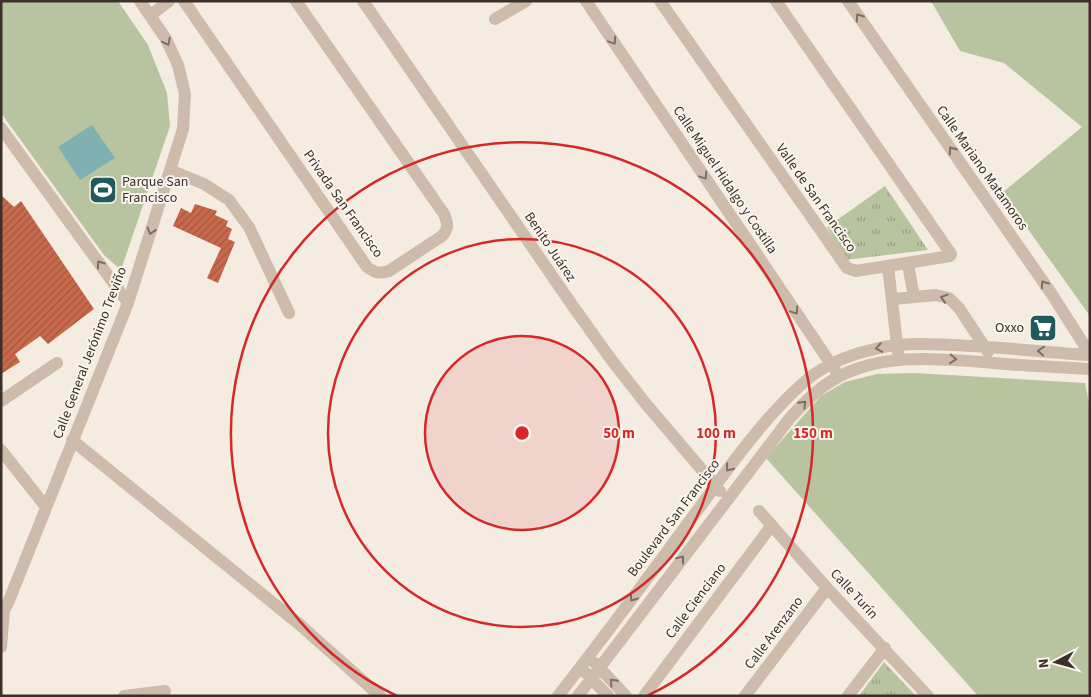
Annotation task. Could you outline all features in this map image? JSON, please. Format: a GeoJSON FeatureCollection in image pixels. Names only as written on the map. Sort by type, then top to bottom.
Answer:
{"type":"FeatureCollection","features":[{"type":"Feature","properties":{"kind":"street","name":"Calle General Jerónimo Treviño"},"geometry":{"type":"LineString","coordinates":[[1,647],[4,609],[128,303],[183,129],[185,94],[178,65],[166,39],[140,1]]}},
{"type":"Feature","properties":{"kind":"street"},"geometry":{"type":"LineString","coordinates":[[151,15],[169,1]]}},
{"type":"Feature","properties":{"kind":"street","name":"Privada San Francisco"},"geometry":{"type":"LineString","coordinates":[[184,1],[367,267],[373,272],[380,274],[389,271],[442,236],[447,230],[448,224],[444,214],[296,1]]}},
{"type":"Feature","properties":{"kind":"street","name":"Benito Juárez"},"geometry":{"type":"LineString","coordinates":[[363,1],[570,302],[646,404],[727,498]]}},
{"type":"Feature","properties":{"kind":"street"},"geometry":{"type":"LineString","coordinates":[[495,19],[526,1]]}},
{"type":"Feature","properties":{"kind":"street","name":"Calle Miguel Hidalgo y Costilla"},"geometry":{"type":"LineString","coordinates":[[586,1],[840,376]]}},
{"type":"Feature","properties":{"kind":"street","name":"Valle de San Francisco"},"geometry":{"type":"LineString","coordinates":[[660,1],[846,268],[856,271],[949,257],[951,255],[776,1]]}},
{"type":"Feature","properties":{"kind":"street","name":"Calle Mariano Matamoros"},"geometry":{"type":"LineString","coordinates":[[848,1],[1051,293],[1090,355]]}},
{"type":"Feature","properties":{"kind":"street"},"geometry":{"type":"LineString","coordinates":[[1,128],[128,303]]}},
{"type":"Feature","properties":{"kind":"street"},"geometry":{"type":"LineString","coordinates":[[170,170],[204,184],[229,200],[249,227],[289,313]]}},
{"type":"Feature","properties":{"kind":"street"},"geometry":{"type":"LineString","coordinates":[[908,264],[914,297]]}},
{"type":"Feature","properties":{"kind":"street"},"geometry":{"type":"LineString","coordinates":[[888,266],[899,360]]}},
{"type":"Feature","properties":{"kind":"street"},"geometry":{"type":"LineString","coordinates":[[893,299],[944,296],[952,300],[986,346],[993,363]]}},
{"type":"Feature","properties":{"kind":"street","name":"Boulevard San Francisco"},"geometry":{"type":"LineString","coordinates":[[558,696],[766,421],[810,377],[831,364],[872,349],[898,344],[986,346],[1090,355]]}},
{"type":"Feature","properties":{"kind":"street"},"geometry":{"type":"LineString","coordinates":[[578,696],[727,498],[790,418],[810,397],[840,376],[869,365],[899,360],[947,359],[1090,369]]}},
{"type":"Feature","properties":{"kind":"street"},"geometry":{"type":"LineString","coordinates":[[1,401],[57,363]]}},
{"type":"Feature","properties":{"kind":"street"},"geometry":{"type":"LineString","coordinates":[[72,440],[300,624],[380,696]]}},
{"type":"Feature","properties":{"kind":"street"},"geometry":{"type":"LineString","coordinates":[[1,450],[46,507]]}},
{"type":"Feature","properties":{"kind":"street","name":"Calle Turín"},"geometry":{"type":"LineString","coordinates":[[759,511],[827,588],[928,696]]}},
{"type":"Feature","properties":{"kind":"street","name":"Calle Cienciano"},"geometry":{"type":"LineString","coordinates":[[644,696],[772,525]]}},
{"type":"Feature","properties":{"kind":"street","name":"Calle Arenzano"},"geometry":{"type":"LineString","coordinates":[[745,696],[827,588]]}},
{"type":"Feature","properties":{"kind":"street"},"geometry":{"type":"LineString","coordinates":[[848,696],[885,648]]}},
{"type":"Feature","properties":{"kind":"street"},"geometry":{"type":"LineString","coordinates":[[588,657],[608,696]]}},
{"type":"Feature","properties":{"kind":"street"},"geometry":{"type":"LineString","coordinates":[[580,668],[596,673],[626,696]]}},
{"type":"Feature","properties":{"kind":"street"},"geometry":{"type":"LineString","coordinates":[[124,696],[165,691]]}},
{"type":"Feature","properties":{"kind":"green space","name":"Parque San Francisco"},"geometry":{"type":"Polygon","coordinates":[[[1,1],[118,1],[148,45],[167,93],[170,126],[121,270],[104,255],[1,113],[1,1]]]}},
{"type":"Feature","properties":{"kind":"green space"},"geometry":{"type":"Polygon","coordinates":[[[931,1],[1090,1],[1090,316],[1002,193],[1082,127],[1004,63],[960,51],[931,1]]]}},
{"type":"Feature","properties":{"kind":"green space"},"geometry":{"type":"Polygon","coordinates":[[[885,186],[928,250],[845,260],[827,227],[885,186]]]}},
{"type":"Feature","properties":{"kind":"green space"},"geometry":{"type":"Polygon","coordinates":[[[914,373],[1085,383],[1090,407],[1090,696],[978,696],[766,458],[821,396],[845,382],[877,374],[914,373]]]}},
{"type":"Feature","properties":{"kind":"green space"},"geometry":{"type":"Polygon","coordinates":[[[884,662],[916,696],[859,696],[884,662]]]}},
{"type":"Feature","properties":{"kind":"water"},"geometry":{"type":"Polygon","coordinates":[[[92,125],[115,158],[80,180],[58,147],[92,125]]]}},
{"type":"Feature","properties":{"kind":"building"},"geometry":{"type":"Polygon","coordinates":[[[1,195],[14,207],[21,201],[94,309],[48,344],[40,336],[15,354],[20,362],[1,374],[1,195]]]}},
{"type":"Feature","properties":{"kind":"building"},"geometry":{"type":"Polygon","coordinates":[[[195,204],[217,211],[215,215],[228,221],[226,226],[232,229],[228,239],[235,242],[218,283],[207,278],[221,248],[173,226],[181,208],[191,213],[195,204]]]}},
{"type":"Feature","properties":{"kind":"place","name":"Parque San Francisco"},"geometry":{"type":"Point","coordinates":[103,190]}},
{"type":"Feature","properties":{"kind":"place","name":"Oxxo"},"geometry":{"type":"Point","coordinates":[1043,328]}}]}
